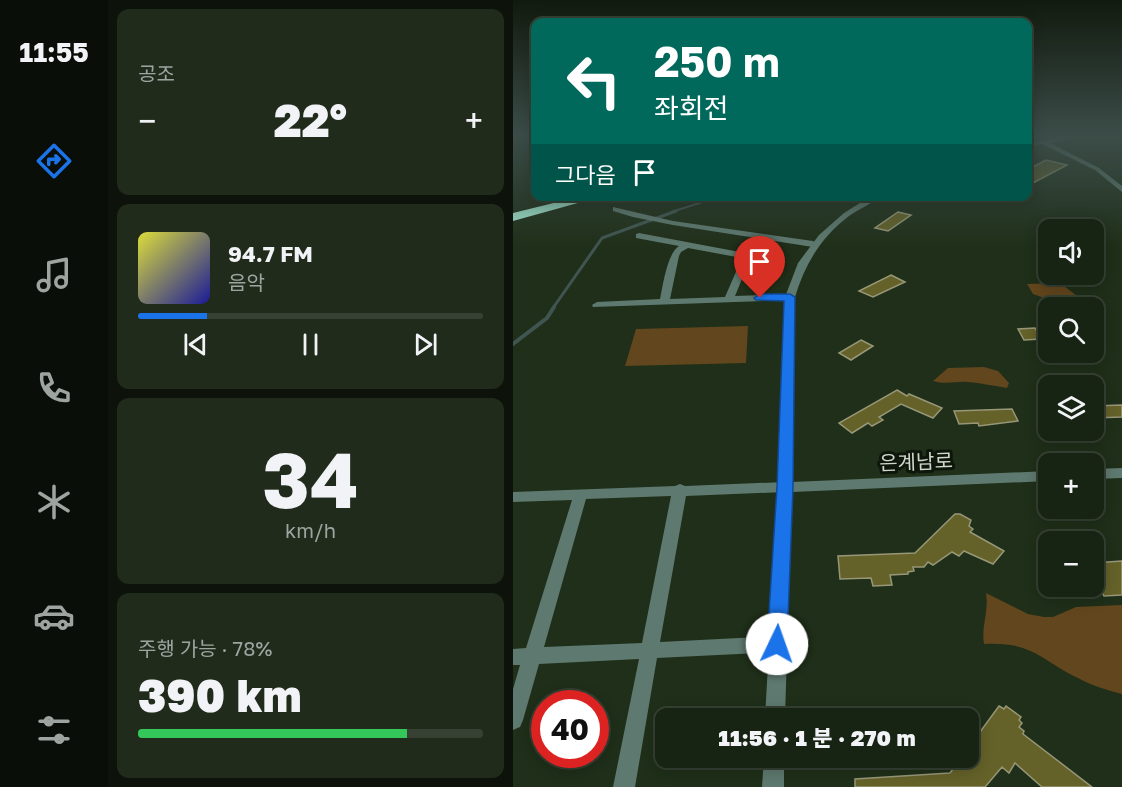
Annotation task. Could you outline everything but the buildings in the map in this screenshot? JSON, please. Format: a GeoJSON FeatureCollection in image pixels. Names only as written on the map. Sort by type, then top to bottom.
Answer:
{"type":"FeatureCollection","features":[{"type":"Feature","properties":{"kind":"highway"},"geometry":{"type":"LineString","coordinates":[[513,211],[552,201]]}},
{"type":"Feature","properties":{"kind":"highway"},"geometry":{"type":"LineString","coordinates":[[513,218],[579,201]]}},
{"type":"Feature","properties":{"kind":"street"},"geometry":{"type":"LineString","coordinates":[[1107,174],[1122,190]]}},
{"type":"Feature","properties":{"kind":"street"},"geometry":{"type":"LineString","coordinates":[[775,708],[785,487],[790,297],[799,269],[813,244],[845,216],[870,201]]}},
{"type":"Feature","properties":{"kind":"street"},"geometry":{"type":"LineString","coordinates":[[616,209],[672,223],[813,244]]}},
{"type":"Feature","properties":{"kind":"street"},"geometry":{"type":"LineString","coordinates":[[639,236],[747,256]]}},
{"type":"Feature","properties":{"kind":"street"},"geometry":{"type":"LineString","coordinates":[[664,302],[675,256],[677,251],[686,245]]}},
{"type":"Feature","properties":{"kind":"street"},"geometry":{"type":"LineString","coordinates":[[729,299],[747,256],[758,246]]}},
{"type":"Feature","properties":{"kind":"street"},"geometry":{"type":"LineString","coordinates":[[597,305],[790,297]]}},
{"type":"Feature","properties":{"kind":"street"},"geometry":{"type":"LineString","coordinates":[[1104,474],[1122,473]]}},
{"type":"Feature","properties":{"kind":"street","name":"은계남로"},"geometry":{"type":"LineString","coordinates":[[513,497],[1038,476]]}},
{"type":"Feature","properties":{"kind":"street"},"geometry":{"type":"LineString","coordinates":[[624,787],[680,489]]}},
{"type":"Feature","properties":{"kind":"street"},"geometry":{"type":"LineString","coordinates":[[513,720],[581,493]]}},
{"type":"Feature","properties":{"kind":"street"},"geometry":{"type":"LineString","coordinates":[[513,657],[777,644]]}},
{"type":"Feature","properties":{"kind":"street"},"geometry":{"type":"LineString","coordinates":[[773,787],[774,768]]}},
{"type":"Feature","properties":{"kind":"shaded area"},"geometry":{"type":"Polygon","coordinates":[[[1027,284],[1063,285],[1077,297],[1041,297],[1033,294],[1027,284]]]}},
{"type":"Feature","properties":{"kind":"shaded area"},"geometry":{"type":"Polygon","coordinates":[[[748,326],[746,363],[625,366],[636,329],[748,326]]]}},
{"type":"Feature","properties":{"kind":"shaded area"},"geometry":{"type":"Polygon","coordinates":[[[984,367],[998,371],[1009,383],[1007,388],[968,382],[933,381],[948,368],[984,367]]]}},
{"type":"Feature","properties":{"kind":"shaded area"},"geometry":{"type":"Polygon","coordinates":[[[986,593],[1028,614],[1044,617],[1053,617],[1076,607],[1122,605],[1122,694],[1083,681],[1025,649],[1001,644],[984,644],[986,593]]]}},
{"type":"Feature","properties":{"kind":"waterway"},"geometry":{"type":"LineString","coordinates":[[671,212],[706,201]]}},
{"type":"Feature","properties":{"kind":"waterway"},"geometry":{"type":"LineString","coordinates":[[553,308],[602,238],[676,211]]}},
{"type":"Feature","properties":{"kind":"waterway"},"geometry":{"type":"LineString","coordinates":[[513,344],[547,318],[554,307]]}},
{"type":"Feature","properties":{"kind":"route"},"geometry":{"type":"LineString","coordinates":[[760,298],[790,297],[785,487],[777,644]]}}]}
